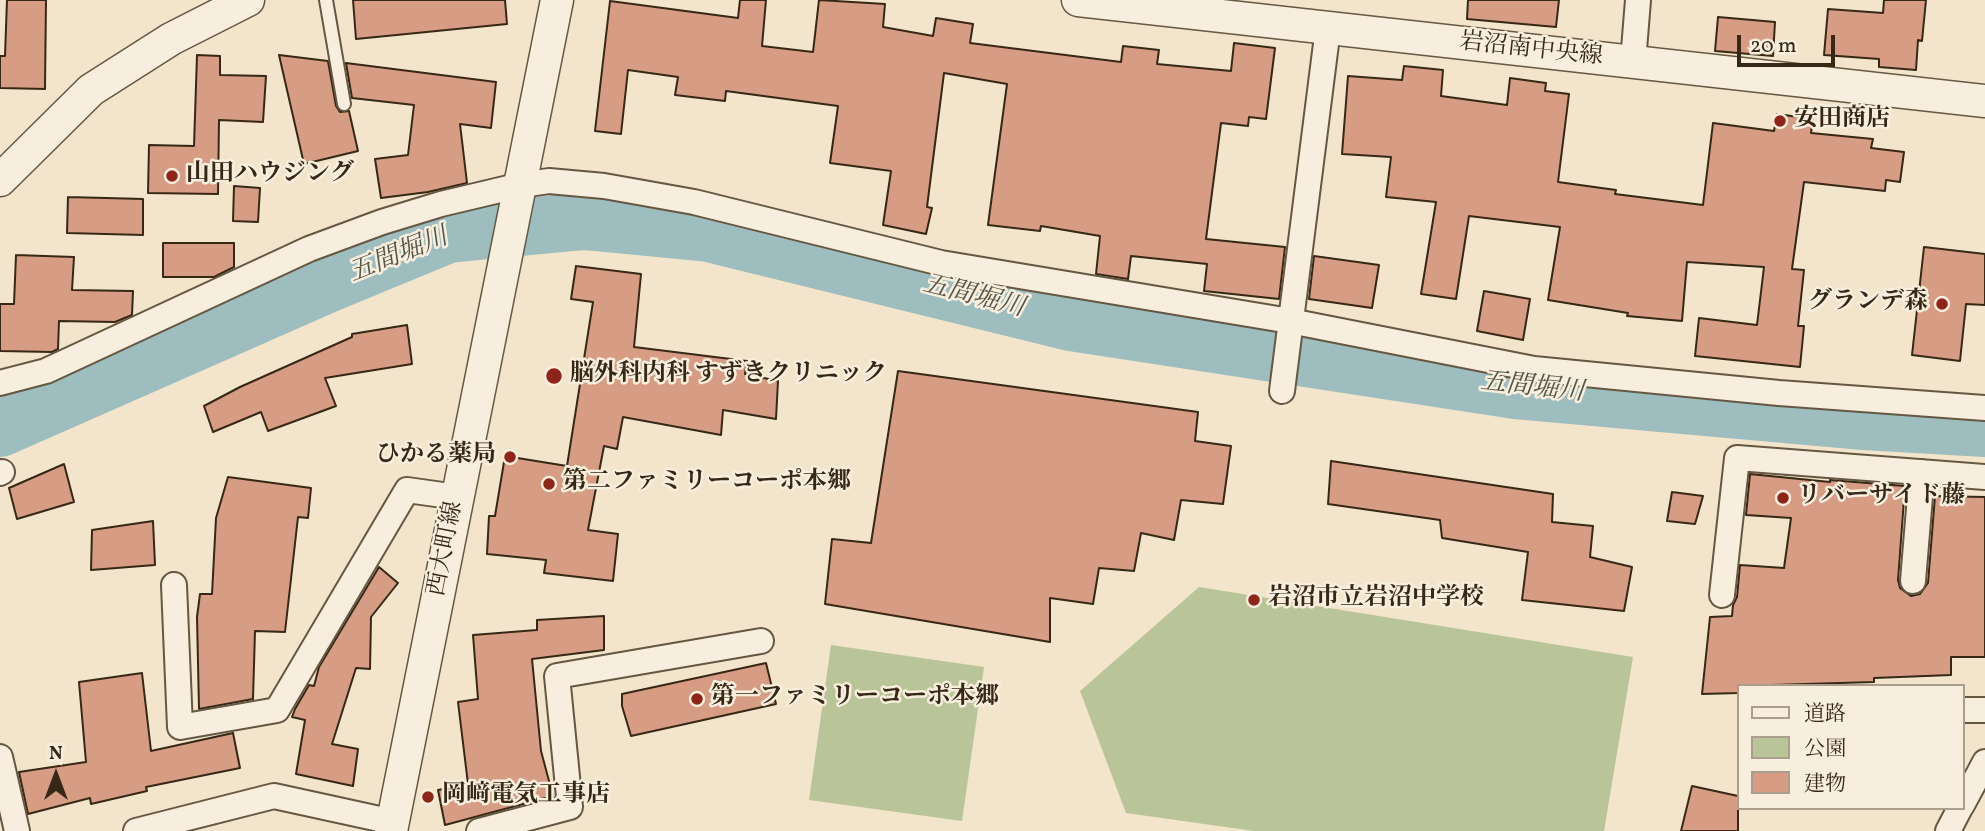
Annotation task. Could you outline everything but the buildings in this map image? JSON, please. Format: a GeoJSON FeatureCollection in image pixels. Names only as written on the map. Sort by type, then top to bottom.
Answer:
{"type":"FeatureCollection","features":[{"type":"Feature","properties":{"kind":"street"},"geometry":{"type":"LineString","coordinates":[[0,180],[91,90],[171,39],[248,0]]}},
{"type":"Feature","properties":{"kind":"street"},"geometry":{"type":"LineString","coordinates":[[520,189],[557,0]]}},
{"type":"Feature","properties":{"kind":"street","name":"岩沼南中央線"},"geometry":{"type":"LineString","coordinates":[[1078,0],[1985,101]]}},
{"type":"Feature","properties":{"kind":"street"},"geometry":{"type":"LineString","coordinates":[[1633,62],[1638,0]]}},
{"type":"Feature","properties":{"kind":"street"},"geometry":{"type":"LineString","coordinates":[[1282,391],[1328,27]]}},
{"type":"Feature","properties":{"kind":"street"},"geometry":{"type":"LineString","coordinates":[[0,383],[46,371],[309,249],[382,222],[549,181],[681,199],[941,263],[1534,369],[1779,393],[1985,408]]}},
{"type":"Feature","properties":{"kind":"street","name":"西大町線"},"geometry":{"type":"LineString","coordinates":[[392,826],[520,189]]}},
{"type":"Feature","properties":{"kind":"street"},"geometry":{"type":"LineString","coordinates":[[1722,595],[1737,458],[1985,477]]}},
{"type":"Feature","properties":{"kind":"street"},"geometry":{"type":"LineString","coordinates":[[1913,581],[1922,472]]}},
{"type":"Feature","properties":{"kind":"street"},"geometry":{"type":"LineString","coordinates":[[174,585],[180,727],[277,710],[407,490],[457,497]]}},
{"type":"Feature","properties":{"kind":"street"},"geometry":{"type":"LineString","coordinates":[[479,831],[570,807],[556,676],[761,641]]}},
{"type":"Feature","properties":{"kind":"street"},"geometry":{"type":"LineString","coordinates":[[1964,710],[1985,710]]}},
{"type":"Feature","properties":{"kind":"street"},"geometry":{"type":"LineString","coordinates":[[0,757],[17,831]]}},
{"type":"Feature","properties":{"kind":"street"},"geometry":{"type":"LineString","coordinates":[[1964,800],[1985,762]]}},
{"type":"Feature","properties":{"kind":"street"},"geometry":{"type":"LineString","coordinates":[[136,831],[274,796],[392,826]]}},
{"type":"Feature","properties":{"kind":"street"},"geometry":{"type":"LineString","coordinates":[[1948,831],[1959,810]]}},
{"type":"Feature","properties":{"kind":"lane"},"geometry":{"type":"LineString","coordinates":[[326,0],[344,104]]}},
{"type":"Feature","properties":{"kind":"green space"},"geometry":{"type":"Polygon","coordinates":[[[1199,587],[1633,657],[1604,831],[1254,831],[1126,813],[1080,691],[1199,587]]]}},
{"type":"Feature","properties":{"kind":"green space"},"geometry":{"type":"Polygon","coordinates":[[[831,645],[984,667],[962,821],[809,800],[831,645]]]}},
{"type":"Feature","properties":{"kind":"waterway","name":"五間堀川"},"geometry":{"type":"LineString","coordinates":[[0,428],[327,284],[448,234],[584,221],[709,233],[1071,322],[1516,390],[1864,421],[1985,428]]}},
{"type":"Feature","properties":{"kind":"place","name":"安田商店"},"geometry":{"type":"Point","coordinates":[1780,121]}},
{"type":"Feature","properties":{"kind":"place","name":"山田ハウジング"},"geometry":{"type":"Point","coordinates":[172,176]}},
{"type":"Feature","properties":{"kind":"place","name":"グランデ森"},"geometry":{"type":"Point","coordinates":[1942,304]}},
{"type":"Feature","properties":{"kind":"place","name":"脳外科内科 すずきクリニック"},"geometry":{"type":"Point","coordinates":[554,376]}},
{"type":"Feature","properties":{"kind":"place","name":"ひかる薬局"},"geometry":{"type":"Point","coordinates":[510,457]}},
{"type":"Feature","properties":{"kind":"place","name":"第二ファミリーコーポ本郷"},"geometry":{"type":"Point","coordinates":[549,484]}},
{"type":"Feature","properties":{"kind":"place","name":"リバーサイド藤"},"geometry":{"type":"Point","coordinates":[1783,498]}},
{"type":"Feature","properties":{"kind":"place","name":"岩沼市立岩沼中学校"},"geometry":{"type":"Point","coordinates":[1254,600]}},
{"type":"Feature","properties":{"kind":"place","name":"第一ファミリーコーポ本郷"},"geometry":{"type":"Point","coordinates":[697,699]}},
{"type":"Feature","properties":{"kind":"place","name":"岡﨑電気工事店"},"geometry":{"type":"Point","coordinates":[428,797]}}]}
